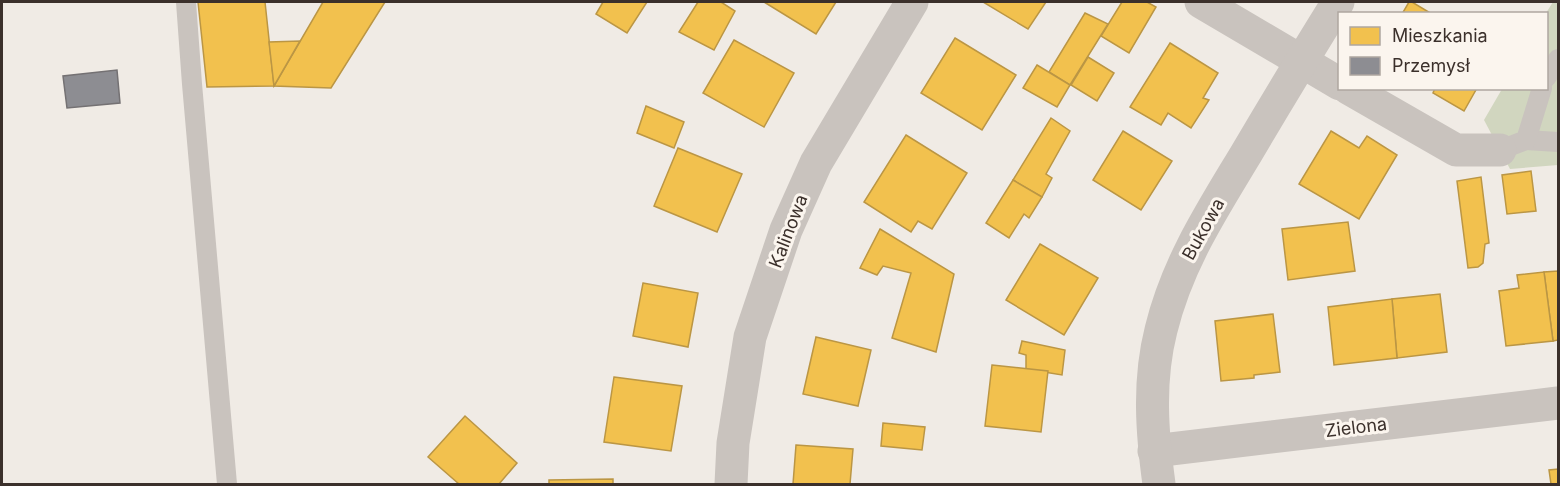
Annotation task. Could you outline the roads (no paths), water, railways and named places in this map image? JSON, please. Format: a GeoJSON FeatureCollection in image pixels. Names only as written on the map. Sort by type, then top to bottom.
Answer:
{"type":"FeatureCollection","features":[{"type":"Feature","properties":{"kind":"street","name":"Kalinowa"},"geometry":{"type":"LineString","coordinates":[[731,484],[733,443],[750,337],[786,230],[816,163],[912,2]]}},
{"type":"Feature","properties":{"kind":"street"},"geometry":{"type":"LineString","coordinates":[[1202,2],[1338,83]]}},
{"type":"Feature","properties":{"kind":"street","name":"Bukowa"},"geometry":{"type":"LineString","coordinates":[[1159,484],[1152,421],[1153,382],[1160,332],[1176,278],[1203,226],[1338,2]]}},
{"type":"Feature","properties":{"kind":"street"},"geometry":{"type":"LineString","coordinates":[[1351,90],[1456,150],[1513,145]]}},
{"type":"Feature","properties":{"kind":"street","name":"Zielona"},"geometry":{"type":"LineString","coordinates":[[1154,451],[1558,403]]}},
{"type":"Feature","properties":{"kind":"lane"},"geometry":{"type":"LineString","coordinates":[[186,2],[228,484]]}},
{"type":"Feature","properties":{"kind":"lane"},"geometry":{"type":"LineString","coordinates":[[1548,75],[1558,59]]}},
{"type":"Feature","properties":{"kind":"lane"},"geometry":{"type":"LineString","coordinates":[[1513,145],[1541,90]]}},
{"type":"Feature","properties":{"kind":"lane"},"geometry":{"type":"LineString","coordinates":[[1513,145],[1558,142]]}}]}
